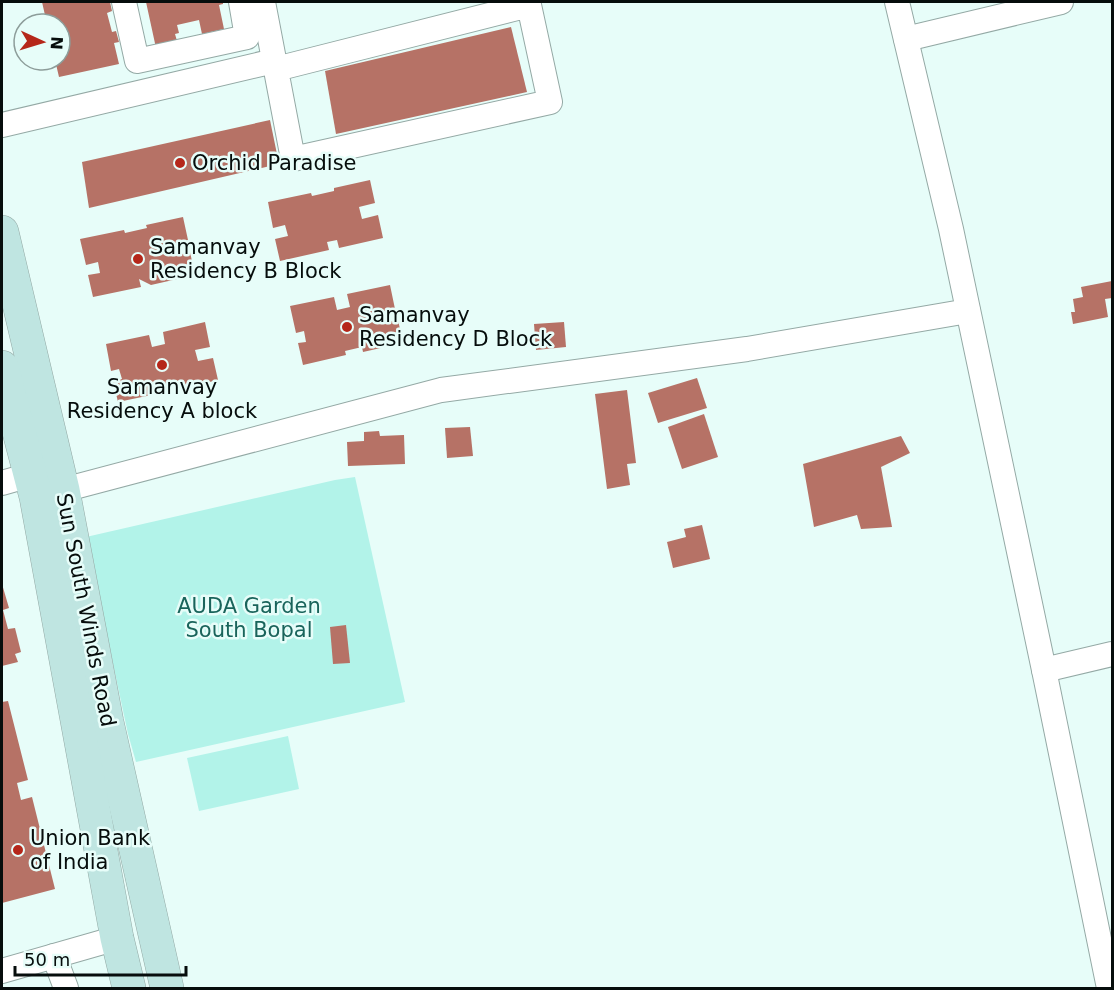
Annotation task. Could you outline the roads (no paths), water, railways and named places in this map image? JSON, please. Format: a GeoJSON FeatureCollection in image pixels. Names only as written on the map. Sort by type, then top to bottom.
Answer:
{"type":"FeatureCollection","features":[{"type":"Feature","properties":{"kind":"street"},"geometry":{"type":"LineString","coordinates":[[124,2],[137,61],[247,38],[241,2]]}},
{"type":"Feature","properties":{"kind":"street"},"geometry":{"type":"LineString","coordinates":[[2,125],[275,65],[529,5],[550,102],[293,159],[275,65],[263,2]]}},
{"type":"Feature","properties":{"kind":"street"},"geometry":{"type":"LineString","coordinates":[[897,2],[951,229],[1109,988]]}},
{"type":"Feature","properties":{"kind":"street"},"geometry":{"type":"LineString","coordinates":[[906,39],[1061,2]]}},
{"type":"Feature","properties":{"kind":"street","name":"Sun South Winds Road"},"geometry":{"type":"LineString","coordinates":[[2,232],[33,486],[107,722],[167,988]]}},
{"type":"Feature","properties":{"kind":"street"},"geometry":{"type":"LineString","coordinates":[[33,486],[441,390],[747,349],[968,311]]}},
{"type":"Feature","properties":{"kind":"street"},"geometry":{"type":"LineString","coordinates":[[2,367],[33,486],[117,938],[129,988]]}},
{"type":"Feature","properties":{"kind":"street"},"geometry":{"type":"LineString","coordinates":[[1044,670],[1113,654]]}},
{"type":"Feature","properties":{"kind":"street"},"geometry":{"type":"LineString","coordinates":[[2,971],[117,938]]}},
{"type":"Feature","properties":{"kind":"street"},"geometry":{"type":"LineString","coordinates":[[54,956],[66,988]]}},
{"type":"Feature","properties":{"kind":"place","name":"Orchid Paradise"},"geometry":{"type":"Point","coordinates":[180,163]}},
{"type":"Feature","properties":{"kind":"place","name":"Samanvay Residency B Block"},"geometry":{"type":"Point","coordinates":[138,259]}},
{"type":"Feature","properties":{"kind":"place","name":"Samanvay Residency D Block"},"geometry":{"type":"Point","coordinates":[347,327]}},
{"type":"Feature","properties":{"kind":"place","name":"Samanvay Residency A block"},"geometry":{"type":"Point","coordinates":[162,365]}},
{"type":"Feature","properties":{"kind":"place","name":"Union Bank of India"},"geometry":{"type":"Point","coordinates":[18,850]}},
{"type":"Feature","properties":{"kind":"park label","name":"AUDA Garden South Bopal"},"geometry":{"type":"Point","coordinates":[249,618]}}]}
